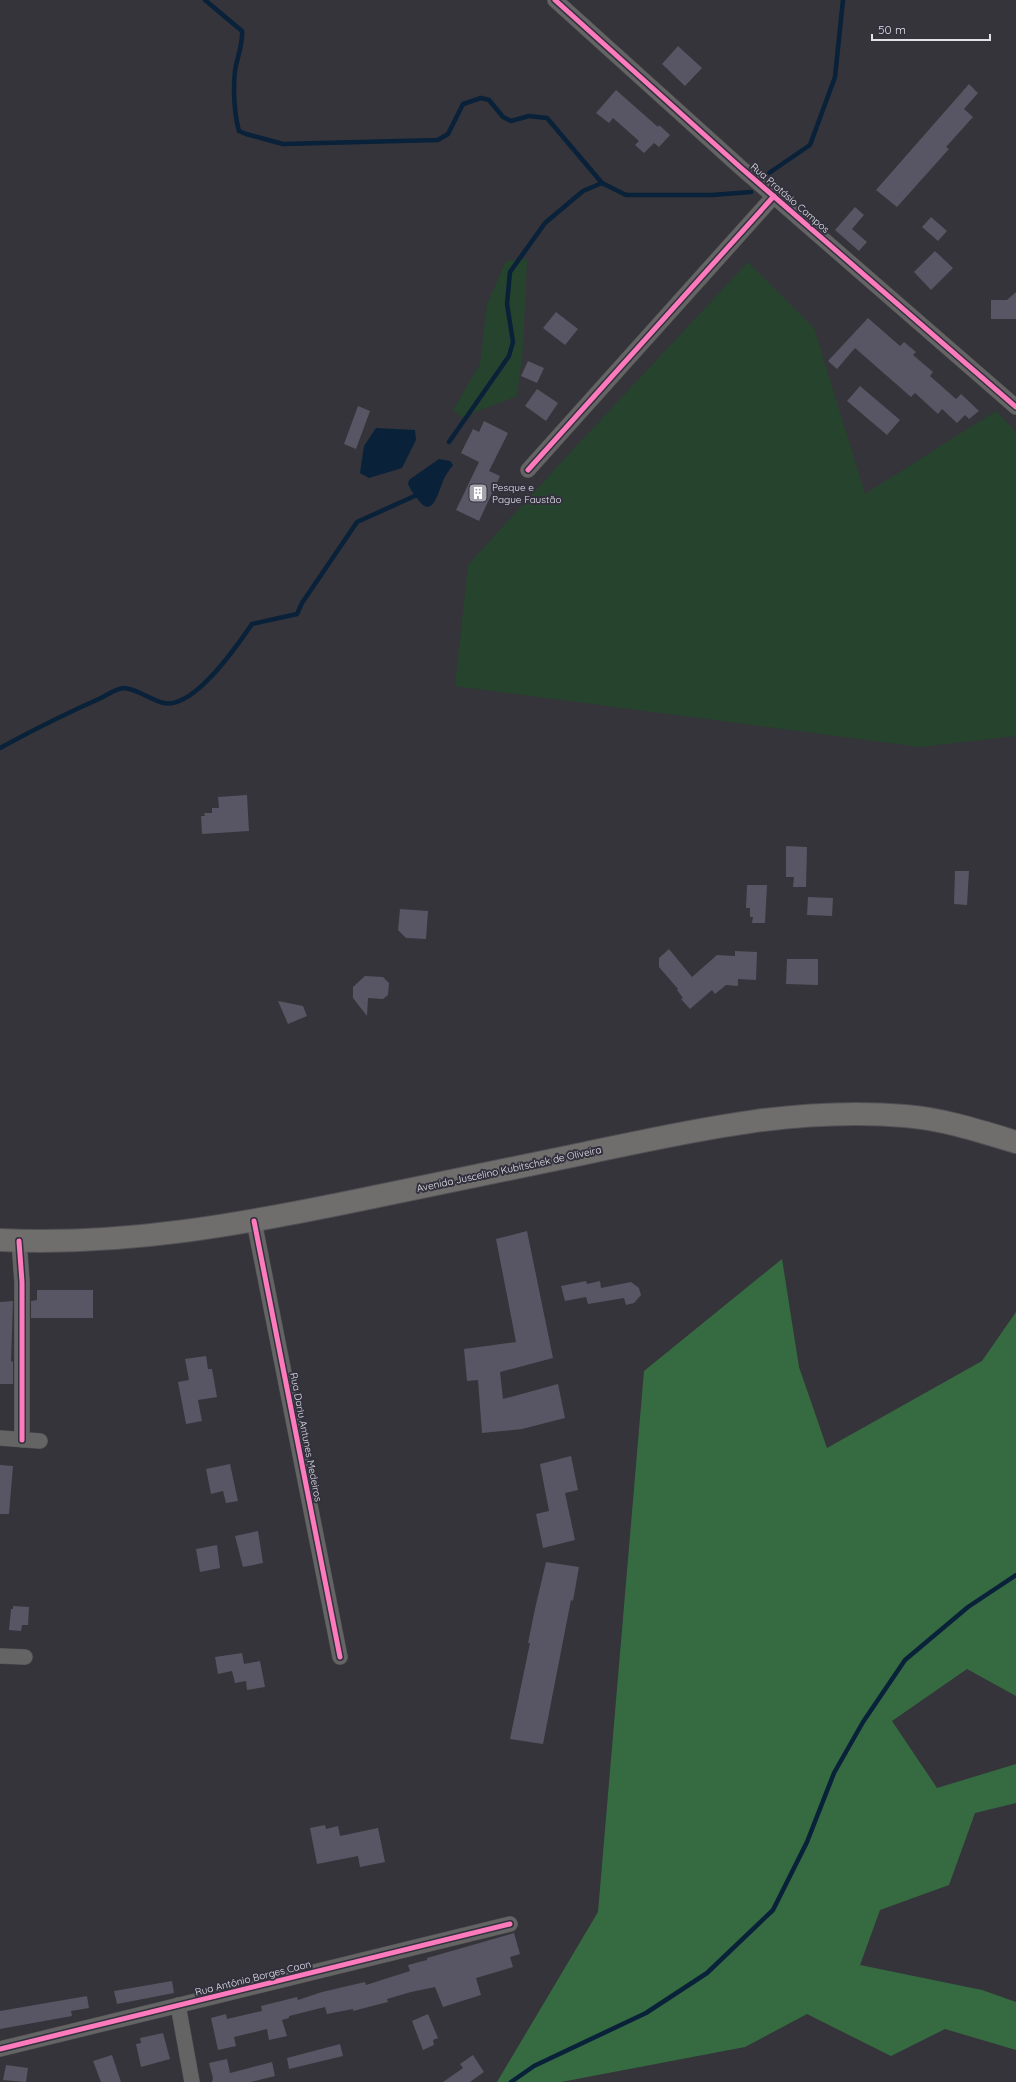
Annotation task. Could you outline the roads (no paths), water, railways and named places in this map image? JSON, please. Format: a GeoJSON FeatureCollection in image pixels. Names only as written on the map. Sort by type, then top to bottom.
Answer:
{"type":"FeatureCollection","features":[{"type":"Feature","properties":{"kind":"main road","name":"Avenida Juscelino Kubitschek de Oliveira"},"geometry":{"type":"LineString","coordinates":[[10,1240],[121,1238],[254,1222],[692,1131],[806,1114],[855,1113],[908,1116],[969,1127],[1016,1142]]}},
{"type":"Feature","properties":{"kind":"street","name":"Rua Protásio Campos"},"geometry":{"type":"LineString","coordinates":[[555,0],[774,196],[1016,407]]}},
{"type":"Feature","properties":{"kind":"street"},"geometry":{"type":"LineString","coordinates":[[528,470],[774,196]]}},
{"type":"Feature","properties":{"kind":"street","name":"Rua Dariu Antunes Medeiros"},"geometry":{"type":"LineString","coordinates":[[254,1222],[340,1657]]}},
{"type":"Feature","properties":{"kind":"street"},"geometry":{"type":"LineString","coordinates":[[10,1240],[22,1282],[22,1440]]}},
{"type":"Feature","properties":{"kind":"street"},"geometry":{"type":"LineString","coordinates":[[0,1438],[40,1441]]}},
{"type":"Feature","properties":{"kind":"street"},"geometry":{"type":"LineString","coordinates":[[0,1656],[25,1657]]}},
{"type":"Feature","properties":{"kind":"street","name":"Rua Antônio Borges Caon"},"geometry":{"type":"LineString","coordinates":[[0,2049],[510,1924]]}},
{"type":"Feature","properties":{"kind":"street"},"geometry":{"type":"LineString","coordinates":[[178,2005],[192,2082]]}},
{"type":"Feature","properties":{"kind":"water"},"geometry":{"type":"Polygon","coordinates":[[[376,428],[415,430],[416,440],[402,468],[369,478],[360,473],[364,446],[376,428]]]}},
{"type":"Feature","properties":{"kind":"water"},"geometry":{"type":"Polygon","coordinates":[[[439,459],[450,461],[453,465],[445,477],[435,501],[429,507],[425,506],[418,500],[410,489],[408,484],[409,480],[439,459]]]}},
{"type":"Feature","properties":{"kind":"waterway"},"geometry":{"type":"LineString","coordinates":[[205,0],[242,31],[241,46],[235,71],[234,85],[234,101],[239,131],[283,144],[438,140],[448,134],[463,104],[481,98],[489,100],[503,117],[511,121],[529,116],[547,118],[602,183]]}},
{"type":"Feature","properties":{"kind":"waterway"},"geometry":{"type":"LineString","coordinates":[[769,173],[810,145],[835,77],[843,0]]}},
{"type":"Feature","properties":{"kind":"waterway"},"geometry":{"type":"LineString","coordinates":[[449,442],[509,356],[513,342],[507,304],[510,272],[545,223],[583,191],[602,183],[626,195],[712,195],[751,192]]}},
{"type":"Feature","properties":{"kind":"waterway"},"geometry":{"type":"LineString","coordinates":[[0,748],[121,688],[134,690],[154,700],[164,703],[176,702],[188,696],[214,674],[252,624],[297,614],[302,603],[357,522],[419,494]]}},
{"type":"Feature","properties":{"kind":"waterway"},"geometry":{"type":"LineString","coordinates":[[511,2082],[534,2066],[646,2013],[707,1973],[773,1910],[807,1842],[834,1773],[863,1722],[905,1660],[968,1607],[1016,1575]]}},
{"type":"Feature","properties":{"kind":"place","name":"Pesque e Pague Faustão"},"geometry":{"type":"Point","coordinates":[478,493]}}]}
